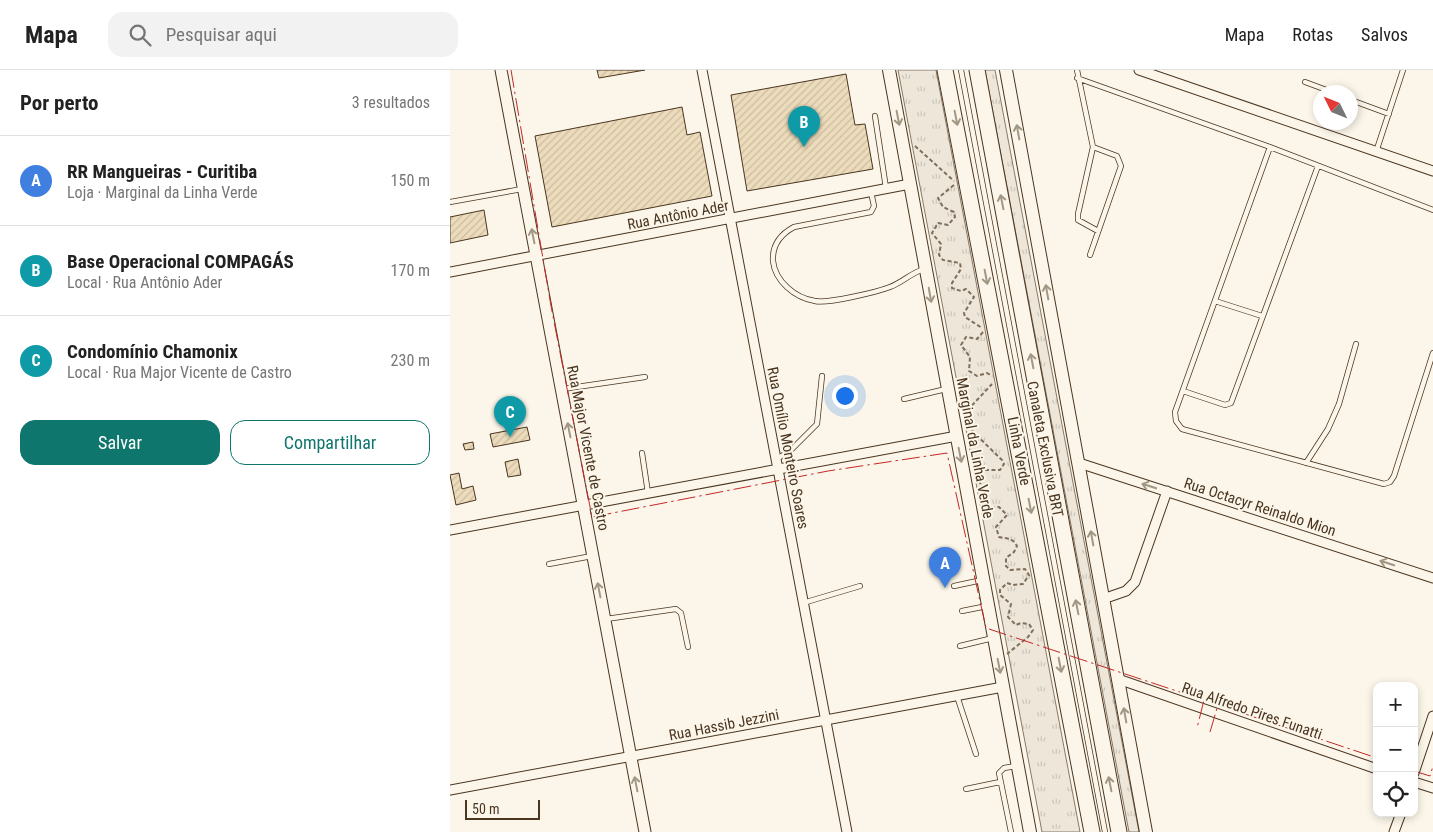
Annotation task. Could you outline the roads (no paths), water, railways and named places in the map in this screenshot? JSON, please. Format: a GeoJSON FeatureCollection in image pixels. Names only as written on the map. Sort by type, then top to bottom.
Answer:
{"type":"FeatureCollection","features":[{"type":"Feature","properties":{"kind":"highway","name":"Linha Verde"},"geometry":{"type":"LineString","coordinates":[[945,70],[1092,832]]}},
{"type":"Feature","properties":{"kind":"highway","name":"Linha Verde"},"geometry":{"type":"LineString","coordinates":[[977,70],[1119,832]]}},
{"type":"Feature","properties":{"kind":"main road","name":"Marginal da Linha Verde"},"geometry":{"type":"LineString","coordinates":[[889,70],[1030,832]]}},
{"type":"Feature","properties":{"kind":"main road"},"geometry":{"type":"LineString","coordinates":[[1006,70],[1146,832]]}},
{"type":"Feature","properties":{"kind":"street","name":"Rua Major Vicente de Castro"},"geometry":{"type":"LineString","coordinates":[[501,70],[645,832]]}},
{"type":"Feature","properties":{"kind":"street","name":"Rua Omílio Monteiro Soares"},"geometry":{"type":"LineString","coordinates":[[702,70],[847,832]]}},
{"type":"Feature","properties":{"kind":"street"},"geometry":{"type":"LineString","coordinates":[[1139,70],[1433,172]]}},
{"type":"Feature","properties":{"kind":"street","name":"Rua Antônio Ader"},"geometry":{"type":"LineString","coordinates":[[450,272],[910,184]]}},
{"type":"Feature","properties":{"kind":"street"},"geometry":{"type":"LineString","coordinates":[[450,530],[648,493],[777,465],[957,436]]}},
{"type":"Feature","properties":{"kind":"street","name":"Rua Octacyr Reinaldo Mion"},"geometry":{"type":"LineString","coordinates":[[1078,463],[1433,578]]}},
{"type":"Feature","properties":{"kind":"street"},"geometry":{"type":"LineString","coordinates":[[1103,599],[1126,591],[1135,582],[1167,491]]}},
{"type":"Feature","properties":{"kind":"street","name":"Rua Alfredo Pires Funatti"},"geometry":{"type":"LineString","coordinates":[[1118,679],[1373,768]]}},
{"type":"Feature","properties":{"kind":"street","name":"Rua Hassib Jezzini"},"geometry":{"type":"LineString","coordinates":[[450,790],[1003,687]]}},
{"type":"Feature","properties":{"kind":"street"},"geometry":{"type":"LineString","coordinates":[[1414,772],[1433,716]]}},
{"type":"Feature","properties":{"kind":"street"},"geometry":{"type":"LineString","coordinates":[[1418,783],[1433,788]]}},
{"type":"Feature","properties":{"kind":"street"},"geometry":{"type":"LineString","coordinates":[[1394,832],[1400,817]]}},
{"type":"Feature","properties":{"kind":"lane","name":"Canaleta Exclusiva BRT"},"geometry":{"type":"LineString","coordinates":[[961,70],[1106,832]]}},
{"type":"Feature","properties":{"kind":"lane"},"geometry":{"type":"LineString","coordinates":[[1077,70],[1077,78],[1093,147],[1078,220],[1098,232]]}},
{"type":"Feature","properties":{"kind":"lane"},"geometry":{"type":"LineString","coordinates":[[1376,152],[1403,70]]}},
{"type":"Feature","properties":{"kind":"lane"},"geometry":{"type":"LineString","coordinates":[[1077,78],[1270,147],[1433,210]]}},
{"type":"Feature","properties":{"kind":"lane"},"geometry":{"type":"LineString","coordinates":[[1305,82],[1313,85]]}},
{"type":"Feature","properties":{"kind":"lane"},"geometry":{"type":"LineString","coordinates":[[1358,103],[1389,114]]}},
{"type":"Feature","properties":{"kind":"lane"},"geometry":{"type":"LineString","coordinates":[[875,116],[887,189]]}},
{"type":"Feature","properties":{"kind":"lane"},"geometry":{"type":"LineString","coordinates":[[1090,255],[1121,166],[1117,156],[1093,147]]}},
{"type":"Feature","properties":{"kind":"lane"},"geometry":{"type":"LineString","coordinates":[[1270,147],[1175,412],[1176,421],[1182,429],[1384,484],[1390,482],[1394,476],[1433,353]]}},
{"type":"Feature","properties":{"kind":"lane"},"geometry":{"type":"LineString","coordinates":[[1183,390],[1226,405],[1231,403],[1318,166]]}},
{"type":"Feature","properties":{"kind":"lane"},"geometry":{"type":"LineString","coordinates":[[450,202],[524,189]]}},
{"type":"Feature","properties":{"kind":"lane"},"geometry":{"type":"LineString","coordinates":[[872,192],[874,206],[871,212],[794,227],[786,231],[777,241],[773,260],[778,277],[792,291],[814,301],[825,302],[890,287],[910,274],[926,269]]}},
{"type":"Feature","properties":{"kind":"lane"},"geometry":{"type":"LineString","coordinates":[[1215,301],[1262,316]]}},
{"type":"Feature","properties":{"kind":"lane"},"geometry":{"type":"LineString","coordinates":[[1306,463],[1328,429],[1339,404],[1356,344]]}},
{"type":"Feature","properties":{"kind":"lane"},"geometry":{"type":"LineString","coordinates":[[777,465],[817,424],[822,376]]}},
{"type":"Feature","properties":{"kind":"lane"},"geometry":{"type":"LineString","coordinates":[[562,389],[645,377]]}},
{"type":"Feature","properties":{"kind":"lane"},"geometry":{"type":"LineString","coordinates":[[904,398],[948,388]]}},
{"type":"Feature","properties":{"kind":"lane"},"geometry":{"type":"LineString","coordinates":[[642,453],[648,493]]}},
{"type":"Feature","properties":{"kind":"lane"},"geometry":{"type":"LineString","coordinates":[[549,564],[593,556]]}},
{"type":"Feature","properties":{"kind":"lane"},"geometry":{"type":"LineString","coordinates":[[954,586],[983,580]]}},
{"type":"Feature","properties":{"kind":"lane"},"geometry":{"type":"LineString","coordinates":[[803,603],[860,586]]}},
{"type":"Feature","properties":{"kind":"lane"},"geometry":{"type":"LineString","coordinates":[[962,611],[988,606]]}},
{"type":"Feature","properties":{"kind":"lane"},"geometry":{"type":"LineString","coordinates":[[605,619],[676,609],[681,613],[688,647]]}},
{"type":"Feature","properties":{"kind":"lane"},"geometry":{"type":"LineString","coordinates":[[960,646],[994,638]]}},
{"type":"Feature","properties":{"kind":"lane"},"geometry":{"type":"LineString","coordinates":[[957,696],[976,754]]}},
{"type":"Feature","properties":{"kind":"lane"},"geometry":{"type":"LineString","coordinates":[[1011,832],[1000,782],[1001,770],[1018,766]]}},
{"type":"Feature","properties":{"kind":"lane"},"geometry":{"type":"LineString","coordinates":[[966,789],[1000,782]]}},
{"type":"Feature","properties":{"kind":"place","name":"Base Operacional COMPAGÁS"},"geometry":{"type":"Point","coordinates":[804,147]}},
{"type":"Feature","properties":{"kind":"place","name":"Condomínio Chamonix"},"geometry":{"type":"Point","coordinates":[510,437]}},
{"type":"Feature","properties":{"kind":"place","name":"RR Mangueiras - Curitiba"},"geometry":{"type":"Point","coordinates":[945,588]}}]}
